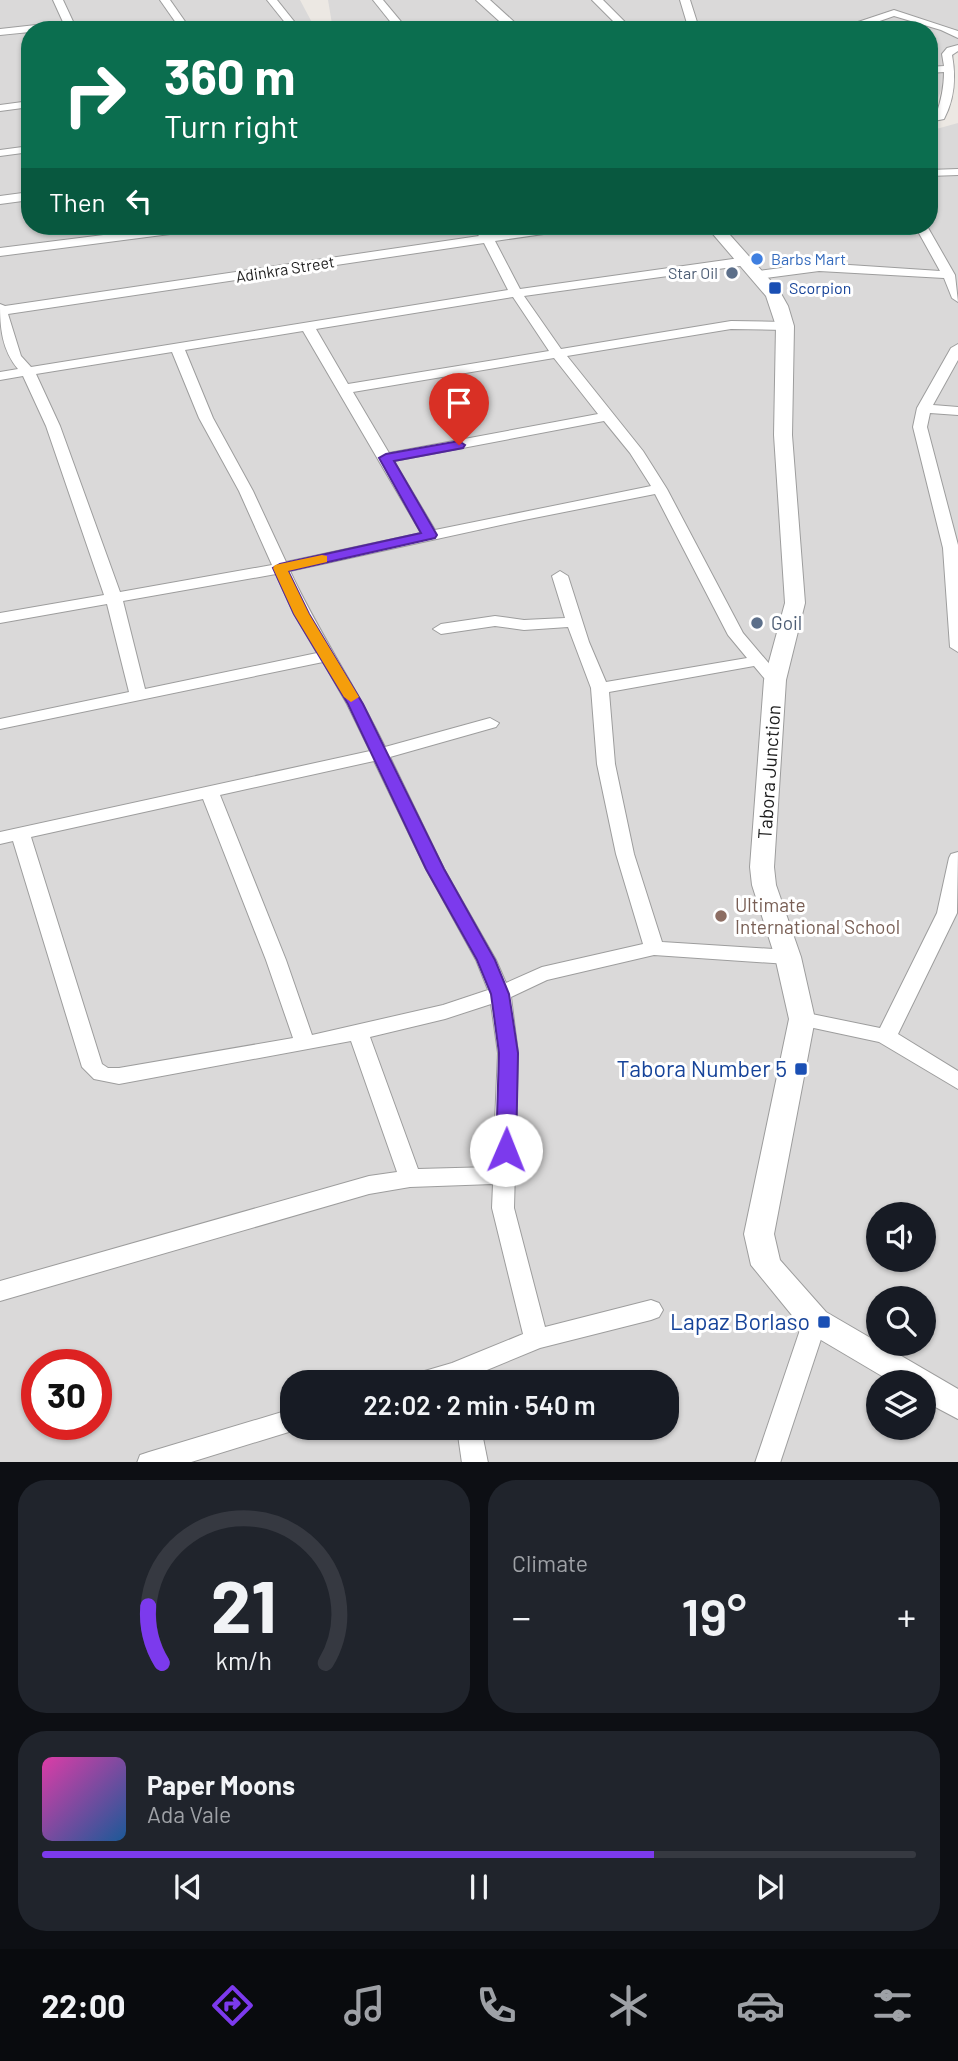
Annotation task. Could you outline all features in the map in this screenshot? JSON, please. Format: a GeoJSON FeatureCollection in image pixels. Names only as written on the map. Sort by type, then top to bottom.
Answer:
{"type":"FeatureCollection","features":[{"type":"Feature","properties":{"kind":"street"},"geometry":{"type":"LineString","coordinates":[[58,0],[68,21]]}},
{"type":"Feature","properties":{"kind":"street"},"geometry":{"type":"LineString","coordinates":[[165,0],[180,21]]}},
{"type":"Feature","properties":{"kind":"street"},"geometry":{"type":"LineString","coordinates":[[272,0],[289,21]]}},
{"type":"Feature","properties":{"kind":"street"},"geometry":{"type":"LineString","coordinates":[[378,0],[396,21]]}},
{"type":"Feature","properties":{"kind":"street"},"geometry":{"type":"LineString","coordinates":[[482,0],[506,21]]}},
{"type":"Feature","properties":{"kind":"street"},"geometry":{"type":"LineString","coordinates":[[597,0],[618,21]]}},
{"type":"Feature","properties":{"kind":"street"},"geometry":{"type":"LineString","coordinates":[[685,0],[692,21]]}},
{"type":"Feature","properties":{"kind":"street"},"geometry":{"type":"LineString","coordinates":[[871,21],[894,13],[921,21]]}},
{"type":"Feature","properties":{"kind":"street"},"geometry":{"type":"LineString","coordinates":[[938,26],[958,35]]}},
{"type":"Feature","properties":{"kind":"street"},"geometry":{"type":"LineString","coordinates":[[0,32],[21,31]]}},
{"type":"Feature","properties":{"kind":"street"},"geometry":{"type":"LineString","coordinates":[[938,117],[951,89],[947,54],[958,48]]}},
{"type":"Feature","properties":{"kind":"street"},"geometry":{"type":"LineString","coordinates":[[938,70],[950,69]]}},
{"type":"Feature","properties":{"kind":"street"},"geometry":{"type":"LineString","coordinates":[[1,106],[21,105]]}},
{"type":"Feature","properties":{"kind":"street"},"geometry":{"type":"LineString","coordinates":[[0,153],[21,150]]}},
{"type":"Feature","properties":{"kind":"street"},"geometry":{"type":"LineString","coordinates":[[938,173],[958,172]]}},
{"type":"Feature","properties":{"kind":"street"},"geometry":{"type":"LineString","coordinates":[[0,200],[21,197]]}},
{"type":"Feature","properties":{"kind":"street"},"geometry":{"type":"LineString","coordinates":[[0,252],[131,235]]}},
{"type":"Feature","properties":{"kind":"street"},"geometry":{"type":"LineString","coordinates":[[485,235],[516,293],[556,352],[609,416],[660,489],[736,635],[775,680]]}},
{"type":"Feature","properties":{"kind":"street","name":"Adinkra Street"},"geometry":{"type":"LineString","coordinates":[[0,310],[514,235]]}},
{"type":"Feature","properties":{"kind":"street","name":"Tabora Junction"},"geometry":{"type":"LineString","coordinates":[[722,235],[753,268],[780,306],[785,326],[783,435],[795,594],[775,680],[762,867],[769,904],[788,957],[802,1019],[760,1234],[766,1265],[813,1319],[899,1370]]}},
{"type":"Feature","properties":{"kind":"street"},"geometry":{"type":"LineString","coordinates":[[926,235],[949,275],[958,298]]}},
{"type":"Feature","properties":{"kind":"street"},"geometry":{"type":"LineString","coordinates":[[0,376],[516,293],[753,268],[819,267],[949,275]]}},
{"type":"Feature","properties":{"kind":"street"},"geometry":{"type":"LineString","coordinates":[[0,310],[15,357],[28,372],[53,426],[76,487],[114,599],[139,697]]}},
{"type":"Feature","properties":{"kind":"street"},"geometry":{"type":"LineString","coordinates":[[344,389],[731,325],[785,326]]}},
{"type":"Feature","properties":{"kind":"street"},"geometry":{"type":"LineString","coordinates":[[307,326],[430,535]]}},
{"type":"Feature","properties":{"kind":"street"},"geometry":{"type":"LineString","coordinates":[[177,347],[206,418],[246,491],[302,614],[328,656],[380,754],[435,869],[486,960],[500,994],[508,1053],[503,1208],[536,1339]]}},
{"type":"Feature","properties":{"kind":"street"},"geometry":{"type":"LineString","coordinates":[[958,348],[924,408],[920,427],[954,564],[958,647]]}},
{"type":"Feature","properties":{"kind":"street"},"geometry":{"type":"LineString","coordinates":[[924,408],[958,411]]}},
{"type":"Feature","properties":{"kind":"street"},"geometry":{"type":"LineString","coordinates":[[386,458],[609,416]]}},
{"type":"Feature","properties":{"kind":"street"},"geometry":{"type":"LineString","coordinates":[[0,618],[280,568],[660,489]]}},
{"type":"Feature","properties":{"kind":"street"},"geometry":{"type":"LineString","coordinates":[[560,576],[600,688],[604,753],[625,854],[654,948]]}},
{"type":"Feature","properties":{"kind":"street"},"geometry":{"type":"LineString","coordinates":[[441,629],[495,621],[524,625],[575,622]]}},
{"type":"Feature","properties":{"kind":"street"},"geometry":{"type":"LineString","coordinates":[[0,724],[328,656]]}},
{"type":"Feature","properties":{"kind":"street"},"geometry":{"type":"LineString","coordinates":[[600,688],[757,661]]}},
{"type":"Feature","properties":{"kind":"street"},"geometry":{"type":"LineString","coordinates":[[0,838],[380,754],[490,723]]}},
{"type":"Feature","properties":{"kind":"street"},"geometry":{"type":"LineString","coordinates":[[209,790],[264,929],[305,1044]]}},
{"type":"Feature","properties":{"kind":"street"},"geometry":{"type":"LineString","coordinates":[[20,834],[93,1067],[98,1073],[119,1076],[305,1044],[445,1012],[500,994],[542,974],[654,948],[788,957]]}},
{"type":"Feature","properties":{"kind":"street"},"geometry":{"type":"LineString","coordinates":[[886,1037],[947,913],[958,858]]}},
{"type":"Feature","properties":{"kind":"street"},"geometry":{"type":"LineString","coordinates":[[802,1019],[855,1028],[886,1037],[958,1080]]}},
{"type":"Feature","properties":{"kind":"street"},"geometry":{"type":"LineString","coordinates":[[358,1032],[410,1178]]}},
{"type":"Feature","properties":{"kind":"street"},"geometry":{"type":"LineString","coordinates":[[0,1290],[369,1185],[410,1178],[505,1175]]}},
{"type":"Feature","properties":{"kind":"street"},"geometry":{"type":"LineString","coordinates":[[472,1370],[536,1339],[651,1310]]}},
{"type":"Feature","properties":{"kind":"street"},"geometry":{"type":"LineString","coordinates":[[767,1462],[813,1319]]}},
{"type":"Feature","properties":{"kind":"street"},"geometry":{"type":"LineString","coordinates":[[936,1392],[958,1405]]}},
{"type":"Feature","properties":{"kind":"street"},"geometry":{"type":"LineString","coordinates":[[149,1462],[280,1424]]}},
{"type":"Feature","properties":{"kind":"street"},"geometry":{"type":"LineString","coordinates":[[471,1440],[475,1462]]}},
{"type":"Feature","properties":{"kind":"shaded area"},"geometry":{"type":"Polygon","coordinates":[[[0,0],[300,0],[311,21],[21,21],[21,235],[938,235],[938,129],[958,123],[958,1462],[0,1462],[0,0]]]}},
{"type":"Feature","properties":{"kind":"shaded area"},"geometry":{"type":"Polygon","coordinates":[[[328,0],[958,0],[958,52],[955,53],[938,99],[938,21],[332,21],[328,0]]]}},
{"type":"Feature","properties":{"kind":"slow traffic"},"geometry":{"type":"LineString","coordinates":[[322,559],[280,568],[302,614],[351,697]]}},
{"type":"Feature","properties":{"kind":"place","name":"Barbs Mart"},"geometry":{"type":"Point","coordinates":[757,259]}},
{"type":"Feature","properties":{"kind":"place","name":"Star Oil"},"geometry":{"type":"Point","coordinates":[732,273]}},
{"type":"Feature","properties":{"kind":"place","name":"Scorpion"},"geometry":{"type":"Point","coordinates":[775,288]}},
{"type":"Feature","properties":{"kind":"place","name":"Goil"},"geometry":{"type":"Point","coordinates":[757,623]}},
{"type":"Feature","properties":{"kind":"place","name":"Ultimate International School"},"geometry":{"type":"Point","coordinates":[721,916]}},
{"type":"Feature","properties":{"kind":"place","name":"Tabora Number 5"},"geometry":{"type":"Point","coordinates":[801,1069]}},
{"type":"Feature","properties":{"kind":"place","name":"Lapaz Borlaso"},"geometry":{"type":"Point","coordinates":[824,1322]}},
{"type":"Feature","properties":{"kind":"route"},"geometry":{"type":"LineString","coordinates":[[459,445],[386,458],[430,535],[280,568],[302,614],[356,704],[405,809],[486,960],[500,994],[508,1053],[506,1150]]}}]}
